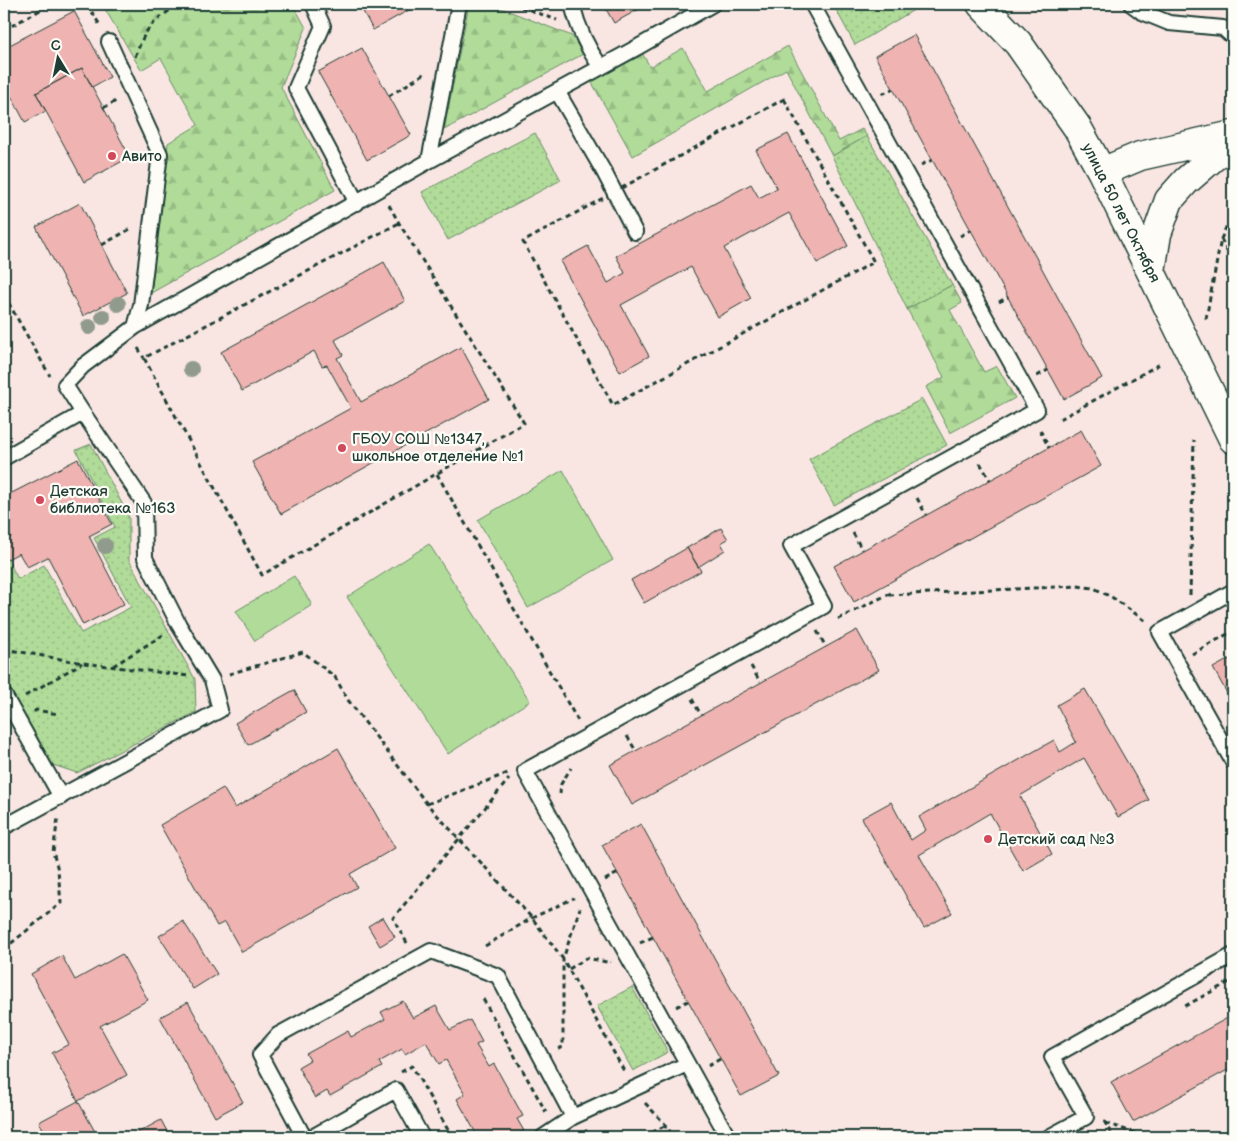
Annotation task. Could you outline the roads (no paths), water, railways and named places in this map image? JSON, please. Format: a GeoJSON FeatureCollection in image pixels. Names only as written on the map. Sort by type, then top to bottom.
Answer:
{"type":"FeatureCollection","features":[{"type":"Feature","properties":{"kind":"street","name":"улица 50 лет Октября"},"geometry":{"type":"LineString","coordinates":[[981,4],[1018,43],[1077,127],[1102,172],[1233,439]]}},
{"type":"Feature","properties":{"kind":"street"},"geometry":{"type":"LineString","coordinates":[[1102,172],[1140,156],[1233,135]]}},
{"type":"Feature","properties":{"kind":"street"},"geometry":{"type":"LineString","coordinates":[[1151,271],[1157,234],[1169,200],[1186,180],[1233,140]]}},
{"type":"Feature","properties":{"kind":"lane"},"geometry":{"type":"LineString","coordinates":[[313,4],[323,26],[296,88],[357,203]]}},
{"type":"Feature","properties":{"kind":"lane"},"geometry":{"type":"LineString","coordinates":[[429,161],[459,4]]}},
{"type":"Feature","properties":{"kind":"lane"},"geometry":{"type":"LineString","coordinates":[[572,4],[578,29],[593,56],[601,66]]}},
{"type":"Feature","properties":{"kind":"lane"},"geometry":{"type":"LineString","coordinates":[[4,828],[220,710],[212,680],[179,625],[145,558],[144,503],[66,385],[83,366],[135,328],[601,66],[691,10],[713,4]]}},
{"type":"Feature","properties":{"kind":"lane"},"geometry":{"type":"LineString","coordinates":[[728,1137],[588,892],[521,770],[587,737],[824,606],[791,546],[1037,410],[812,4]]}},
{"type":"Feature","properties":{"kind":"lane"},"geometry":{"type":"LineString","coordinates":[[1138,7],[1169,23],[1223,28],[1233,37]]}},
{"type":"Feature","properties":{"kind":"lane"},"geometry":{"type":"LineString","coordinates":[[109,42],[160,154],[141,305],[135,328]]}},
{"type":"Feature","properties":{"kind":"lane"},"geometry":{"type":"LineString","coordinates":[[557,91],[635,232]]}},
{"type":"Feature","properties":{"kind":"lane"},"geometry":{"type":"LineString","coordinates":[[4,458],[83,413]]}},
{"type":"Feature","properties":{"kind":"lane"},"geometry":{"type":"LineString","coordinates":[[1233,591],[1160,632],[1233,762]]}},
{"type":"Feature","properties":{"kind":"lane"},"geometry":{"type":"LineString","coordinates":[[6,700],[61,797]]}},
{"type":"Feature","properties":{"kind":"lane"},"geometry":{"type":"LineString","coordinates":[[304,1137],[260,1056],[278,1035],[431,951],[498,976],[573,1117]]}},
{"type":"Feature","properties":{"kind":"lane"},"geometry":{"type":"LineString","coordinates":[[1049,1137],[1086,1117],[1052,1057],[1233,955]]}},
{"type":"Feature","properties":{"kind":"lane"},"geometry":{"type":"LineString","coordinates":[[543,1137],[573,1117],[687,1064]]}},
{"type":"Feature","properties":{"kind":"lane"},"geometry":{"type":"LineString","coordinates":[[312,1137],[396,1090],[422,1137]]}},
{"type":"Feature","properties":{"kind":"place","name":"Авито"},"geometry":{"type":"Point","coordinates":[112,156]}},
{"type":"Feature","properties":{"kind":"place","name":"ГБОУ СОШ №1347, школьное отделение №1"},"geometry":{"type":"Point","coordinates":[342,448]}},
{"type":"Feature","properties":{"kind":"place","name":"Детская библиотека №163"},"geometry":{"type":"Point","coordinates":[40,500]}},
{"type":"Feature","properties":{"kind":"place","name":"Детский сад №3"},"geometry":{"type":"Point","coordinates":[988,839]}}]}
